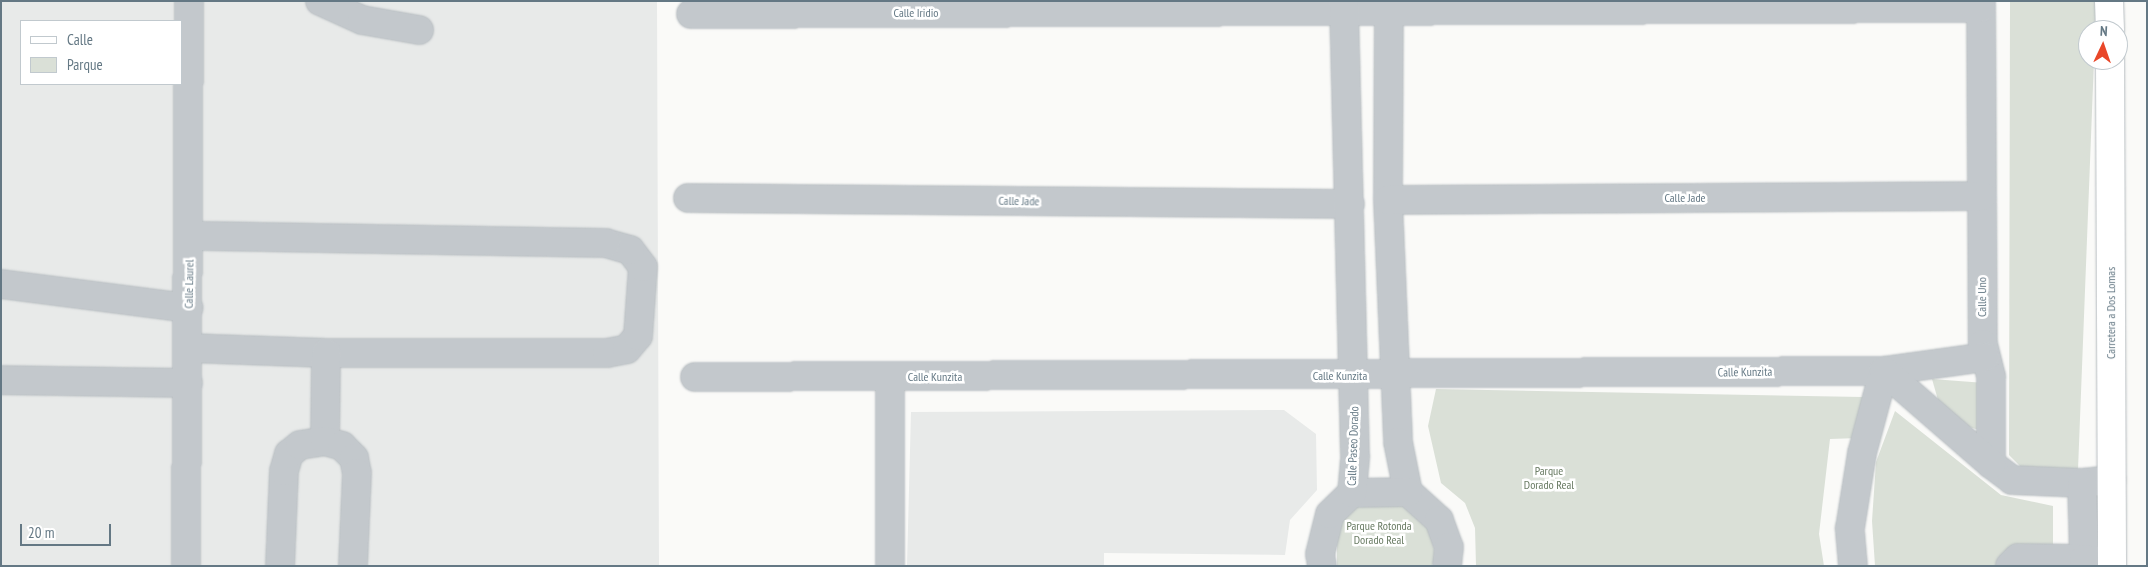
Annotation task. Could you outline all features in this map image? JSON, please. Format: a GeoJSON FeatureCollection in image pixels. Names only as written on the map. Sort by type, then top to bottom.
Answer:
{"type":"FeatureCollection","features":[{"type":"Feature","properties":{"kind":"main road"},"geometry":{"type":"LineString","coordinates":[[2109,1],[2110,20]]}},
{"type":"Feature","properties":{"kind":"main road","name":"Carretera a Dos Lomas"},"geometry":{"type":"LineString","coordinates":[[2110,70],[2112,564]]}},
{"type":"Feature","properties":{"kind":"street","name":"Calle Laurel"},"geometry":{"type":"LineString","coordinates":[[186,566],[190,236],[189,1]]}},
{"type":"Feature","properties":{"kind":"street"},"geometry":{"type":"LineString","coordinates":[[320,1],[362,20],[419,30]]}},
{"type":"Feature","properties":{"kind":"street","name":"Calle Iridio"},"geometry":{"type":"LineString","coordinates":[[691,14],[1344,5],[1981,5]]}},
{"type":"Feature","properties":{"kind":"street","name":"Calle Paseo Dorado"},"geometry":{"type":"LineString","coordinates":[[1322,566],[1320,554],[1330,514],[1352,493],[1355,376],[1344,5]]}},
{"type":"Feature","properties":{"kind":"street","name":"Calle Uno"},"geometry":{"type":"LineString","coordinates":[[1981,5],[1985,357],[1991,377],[1991,464]]}},
{"type":"Feature","properties":{"kind":"street"},"geometry":{"type":"LineString","coordinates":[[1389,6],[1388,200],[1398,442],[1408,492],[1439,520],[1449,547],[1447,566]]}},
{"type":"Feature","properties":{"kind":"street","name":"Calle Jade"},"geometry":{"type":"LineString","coordinates":[[1388,200],[1982,196]]}},
{"type":"Feature","properties":{"kind":"street","name":"Calle Jade"},"geometry":{"type":"LineString","coordinates":[[688,198],[1350,204]]}},
{"type":"Feature","properties":{"kind":"street"},"geometry":{"type":"LineString","coordinates":[[188,348],[326,353],[607,353],[627,349],[638,336],[643,267],[630,250],[606,243],[190,236]]}},
{"type":"Feature","properties":{"kind":"street"},"geometry":{"type":"LineString","coordinates":[[1,284],[188,308]]}},
{"type":"Feature","properties":{"kind":"street"},"geometry":{"type":"LineString","coordinates":[[325,441],[326,353]]}},
{"type":"Feature","properties":{"kind":"street","name":"Calle Kunzita"},"geometry":{"type":"LineString","coordinates":[[695,377],[1395,376],[1884,371],[1985,357]]}},
{"type":"Feature","properties":{"kind":"street"},"geometry":{"type":"LineString","coordinates":[[1853,566],[1850,528],[1860,462],[1884,371],[2012,480],[2082,483],[2112,480]]}},
{"type":"Feature","properties":{"kind":"street"},"geometry":{"type":"LineString","coordinates":[[890,377],[890,566]]}},
{"type":"Feature","properties":{"kind":"street"},"geometry":{"type":"LineString","coordinates":[[1,380],[188,383]]}},
{"type":"Feature","properties":{"kind":"street"},"geometry":{"type":"LineString","coordinates":[[280,566],[284,470],[288,454],[300,445],[325,441],[342,446],[354,458],[357,473],[353,566]]}},
{"type":"Feature","properties":{"kind":"street"},"geometry":{"type":"LineString","coordinates":[[2082,483],[2084,559]]}},
{"type":"Feature","properties":{"kind":"street"},"geometry":{"type":"LineString","coordinates":[[1352,493],[1408,492]]}},
{"type":"Feature","properties":{"kind":"street"},"geometry":{"type":"LineString","coordinates":[[2010,566],[2018,558],[2084,559],[2112,564]]}},
{"type":"Feature","properties":{"kind":"shaded area"},"geometry":{"type":"Polygon","coordinates":[[[1,1],[657,1],[659,566],[1,566],[1,1]]]}},
{"type":"Feature","properties":{"kind":"shaded area"},"geometry":{"type":"Polygon","coordinates":[[[1284,410],[1316,434],[1317,490],[1290,520],[1285,555],[1104,553],[1104,566],[907,566],[911,412],[1284,410]]]}},
{"type":"Feature","properties":{"kind":"green space"},"geometry":{"type":"Polygon","coordinates":[[[2010,1],[2096,1],[2095,20],[2078,20],[2078,70],[2094,70],[2078,470],[2024,470],[2009,455],[2010,1]]]}},
{"type":"Feature","properties":{"kind":"green space"},"geometry":{"type":"Polygon","coordinates":[[[1932,379],[1985,383],[1990,433],[1958,424],[1940,407],[1932,379]]]}},
{"type":"Feature","properties":{"kind":"green space","name":"Parque Dorado Real"},"geometry":{"type":"Polygon","coordinates":[[[1436,389],[1863,397],[1859,438],[1830,439],[1819,534],[1824,566],[1476,566],[1475,528],[1465,503],[1441,483],[1428,426],[1436,389]]]}},
{"type":"Feature","properties":{"kind":"green space"},"geometry":{"type":"Polygon","coordinates":[[[1895,411],[2001,495],[2053,506],[2053,546],[2004,566],[1875,566],[1872,521],[1876,462],[1895,411]]]}},
{"type":"Feature","properties":{"kind":"green space","name":"Parque Rotonda Dorado Real"},"geometry":{"type":"Polygon","coordinates":[[[1355,498],[1418,502],[1431,524],[1435,558],[1432,566],[1337,566],[1337,531],[1355,498]]]}}]}
